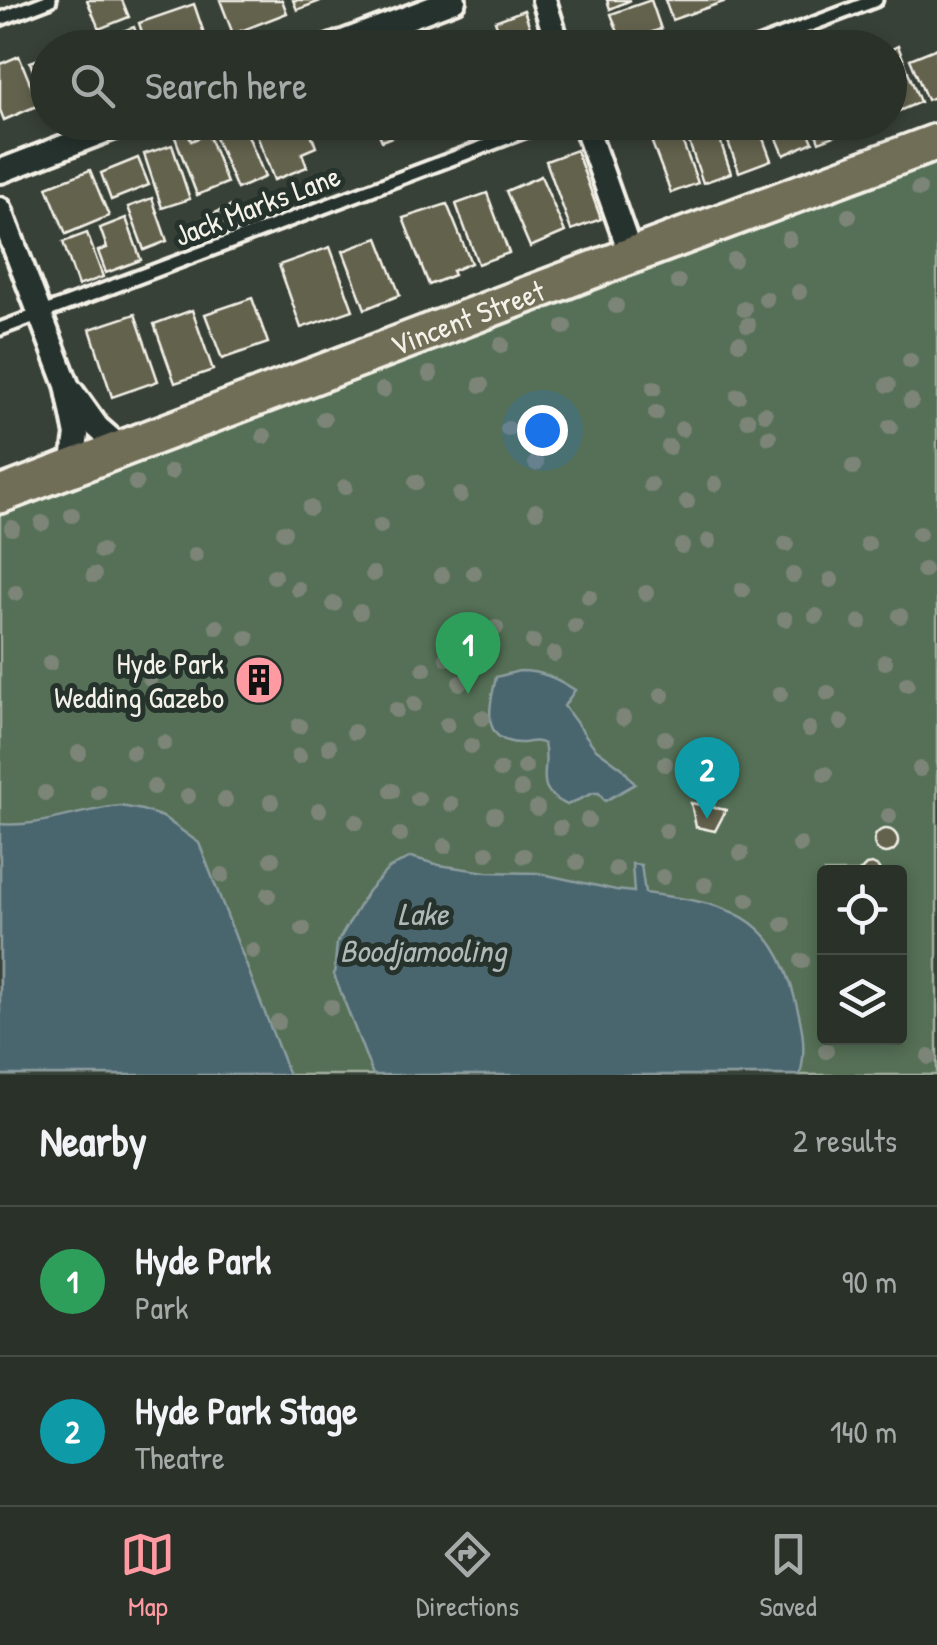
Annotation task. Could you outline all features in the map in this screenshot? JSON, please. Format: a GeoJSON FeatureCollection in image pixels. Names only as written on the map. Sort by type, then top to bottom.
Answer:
{"type":"FeatureCollection","features":[{"type":"Feature","properties":{"kind":"main road","name":"Vincent Street"},"geometry":{"type":"LineString","coordinates":[[0,494],[937,142]]}},
{"type":"Feature","properties":{"kind":"street"},"geometry":{"type":"LineString","coordinates":[[375,30],[454,0]]}},
{"type":"Feature","properties":{"kind":"street"},"geometry":{"type":"LineString","coordinates":[[544,0],[553,30]]}},
{"type":"Feature","properties":{"kind":"street"},"geometry":{"type":"LineString","coordinates":[[0,182],[0,170],[80,140]]}},
{"type":"Feature","properties":{"kind":"street"},"geometry":{"type":"LineString","coordinates":[[590,140],[631,255]]}},
{"type":"Feature","properties":{"kind":"street"},"geometry":{"type":"LineString","coordinates":[[0,209],[67,385],[77,435],[72,466]]}},
{"type":"Feature","properties":{"kind":"street"},"geometry":{"type":"LineString","coordinates":[[67,385],[97,427],[122,448]]}},
{"type":"Feature","properties":{"kind":"lane"},"geometry":{"type":"LineString","coordinates":[[0,19],[50,0]]}},
{"type":"Feature","properties":{"kind":"lane"},"geometry":{"type":"LineString","coordinates":[[797,30],[876,0]]}},
{"type":"Feature","properties":{"kind":"lane","name":"Jack Marks Lane"},"geometry":{"type":"LineString","coordinates":[[0,329],[501,140]]}},
{"type":"Feature","properties":{"kind":"green space"},"geometry":{"type":"Polygon","coordinates":[[[937,162],[937,1075],[0,1075],[0,515],[937,162]]]}},
{"type":"Feature","properties":{"kind":"water"},"geometry":{"type":"Polygon","coordinates":[[[519,671],[549,676],[575,690],[564,706],[595,748],[622,768],[635,784],[605,801],[599,793],[567,805],[556,799],[546,786],[544,744],[507,741],[498,736],[490,719],[496,677],[519,671]]]}},
{"type":"Feature","properties":{"kind":"water","name":"Lake Boodjamooling"},"geometry":{"type":"Polygon","coordinates":[[[121,806],[163,817],[199,843],[289,1075],[0,1075],[0,824],[30,823],[121,806]]]}},
{"type":"Feature","properties":{"kind":"water","name":"Lake Boodjamooling"},"geometry":{"type":"Polygon","coordinates":[[[411,857],[486,872],[538,873],[634,892],[632,864],[641,865],[645,893],[699,902],[742,917],[774,946],[786,969],[802,1027],[800,1075],[373,1075],[334,975],[337,943],[368,891],[388,869],[411,857]]]}},
{"type":"Feature","properties":{"kind":"building"},"geometry":{"type":"Polygon","coordinates":[[[87,0],[122,0],[129,17],[99,29],[87,0]]]}},
{"type":"Feature","properties":{"kind":"building"},"geometry":{"type":"Polygon","coordinates":[[[220,0],[282,0],[287,13],[243,30],[231,30],[220,0]]]}},
{"type":"Feature","properties":{"kind":"building"},"geometry":{"type":"Polygon","coordinates":[[[293,0],[323,0],[297,10],[293,0]]]}},
{"type":"Feature","properties":{"kind":"building"},"geometry":{"type":"Polygon","coordinates":[[[607,0],[631,0],[610,9],[607,0]]]}},
{"type":"Feature","properties":{"kind":"building"},"geometry":{"type":"Polygon","coordinates":[[[651,0],[661,29],[617,30],[611,14],[651,0]]]}},
{"type":"Feature","properties":{"kind":"building"},"geometry":{"type":"Polygon","coordinates":[[[665,0],[729,0],[672,20],[665,0]]]}},
{"type":"Feature","properties":{"kind":"building"},"geometry":{"type":"Polygon","coordinates":[[[194,4],[203,30],[141,30],[139,23],[194,4]]]}},
{"type":"Feature","properties":{"kind":"building"},"geometry":{"type":"Polygon","coordinates":[[[524,10],[531,30],[498,30],[495,21],[524,10]]]}},
{"type":"Feature","properties":{"kind":"building"},"geometry":{"type":"Polygon","coordinates":[[[937,48],[937,96],[927,100],[910,59],[937,48]]]}},
{"type":"Feature","properties":{"kind":"building"},"geometry":{"type":"Polygon","coordinates":[[[19,56],[30,83],[30,109],[4,120],[0,110],[0,64],[19,56]]]}},
{"type":"Feature","properties":{"kind":"building"},"geometry":{"type":"Polygon","coordinates":[[[907,69],[920,102],[907,108],[907,69]]]}},
{"type":"Feature","properties":{"kind":"building"},"geometry":{"type":"Polygon","coordinates":[[[176,140],[210,140],[227,183],[197,195],[176,140]]]}},
{"type":"Feature","properties":{"kind":"building"},"geometry":{"type":"Polygon","coordinates":[[[216,140],[250,140],[265,177],[237,189],[216,140]]]}},
{"type":"Feature","properties":{"kind":"building"},"geometry":{"type":"Polygon","coordinates":[[[259,140],[313,140],[316,147],[302,153],[307,167],[274,180],[259,140]]]}},
{"type":"Feature","properties":{"kind":"building"},"geometry":{"type":"Polygon","coordinates":[[[651,140],[682,140],[698,183],[671,193],[651,140]]]}},
{"type":"Feature","properties":{"kind":"building"},"geometry":{"type":"Polygon","coordinates":[[[688,140],[720,140],[731,173],[703,183],[688,140]]]}},
{"type":"Feature","properties":{"kind":"building"},"geometry":{"type":"Polygon","coordinates":[[[727,140],[764,140],[771,160],[739,172],[727,140]]]}},
{"type":"Feature","properties":{"kind":"building"},"geometry":{"type":"Polygon","coordinates":[[[778,140],[812,140],[813,142],[784,155],[778,140]]]}},
{"type":"Feature","properties":{"kind":"building"},"geometry":{"type":"Polygon","coordinates":[[[172,145],[190,199],[162,208],[144,154],[172,145]]]}},
{"type":"Feature","properties":{"kind":"building"},"geometry":{"type":"Polygon","coordinates":[[[576,150],[601,219],[571,230],[546,161],[576,150]]]}},
{"type":"Feature","properties":{"kind":"building"},"geometry":{"type":"Polygon","coordinates":[[[138,158],[149,185],[111,200],[101,173],[138,158]]]}},
{"type":"Feature","properties":{"kind":"building"},"geometry":{"type":"Polygon","coordinates":[[[90,170],[109,216],[66,234],[47,187],[90,170]]]}},
{"type":"Feature","properties":{"kind":"building"},"geometry":{"type":"Polygon","coordinates":[[[541,176],[565,232],[530,247],[506,191],[541,176]]]}},
{"type":"Feature","properties":{"kind":"building"},"geometry":{"type":"Polygon","coordinates":[[[487,193],[509,253],[478,264],[456,204],[487,193]]]}},
{"type":"Feature","properties":{"kind":"building"},"geometry":{"type":"Polygon","coordinates":[[[152,198],[167,241],[144,250],[128,207],[152,198]]]}},
{"type":"Feature","properties":{"kind":"building"},"geometry":{"type":"Polygon","coordinates":[[[447,204],[471,263],[429,285],[403,218],[447,204]]]}},
{"type":"Feature","properties":{"kind":"building"},"geometry":{"type":"Polygon","coordinates":[[[232,206],[240,226],[212,238],[203,218],[232,206]]]}},
{"type":"Feature","properties":{"kind":"building"},"geometry":{"type":"Polygon","coordinates":[[[126,218],[141,260],[106,273],[98,251],[107,248],[100,228],[126,218]]]}},
{"type":"Feature","properties":{"kind":"building"},"geometry":{"type":"Polygon","coordinates":[[[87,233],[103,277],[78,286],[63,242],[87,233]]]}},
{"type":"Feature","properties":{"kind":"building"},"geometry":{"type":"Polygon","coordinates":[[[378,238],[400,295],[365,309],[343,251],[378,238]]]}},
{"type":"Feature","properties":{"kind":"building"},"geometry":{"type":"Polygon","coordinates":[[[330,247],[353,310],[301,328],[279,265],[330,247]]]}},
{"type":"Feature","properties":{"kind":"building"},"geometry":{"type":"Polygon","coordinates":[[[252,298],[268,343],[222,359],[205,314],[252,298]]]}},
{"type":"Feature","properties":{"kind":"building"},"geometry":{"type":"Polygon","coordinates":[[[192,310],[213,370],[175,383],[154,324],[192,310]]]}},
{"type":"Feature","properties":{"kind":"building"},"geometry":{"type":"Polygon","coordinates":[[[135,314],[158,381],[112,397],[90,329],[135,314]]]}},
{"type":"Feature","properties":{"kind":"building","name":"Hyde Park Wedding Gazebo"},"geometry":{"type":"Polygon","coordinates":[[[259,672],[266,679],[259,686],[252,679],[259,672]]]}},
{"type":"Feature","properties":{"kind":"building"},"geometry":{"type":"Polygon","coordinates":[[[691,803],[726,810],[715,831],[696,827],[691,803]]]}},
{"type":"Feature","properties":{"kind":"building"},"geometry":{"type":"Polygon","coordinates":[[[886,829],[898,841],[886,853],[874,841],[886,829]]]}},
{"type":"Feature","properties":{"kind":"place","name":"Hyde Park Wedding Gazebo"},"geometry":{"type":"Point","coordinates":[259,680]}},
{"type":"Feature","properties":{"kind":"place","name":"Hyde Park"},"geometry":{"type":"Point","coordinates":[468,694]}},
{"type":"Feature","properties":{"kind":"place","name":"Hyde Park Stage"},"geometry":{"type":"Point","coordinates":[707,819]}}]}
